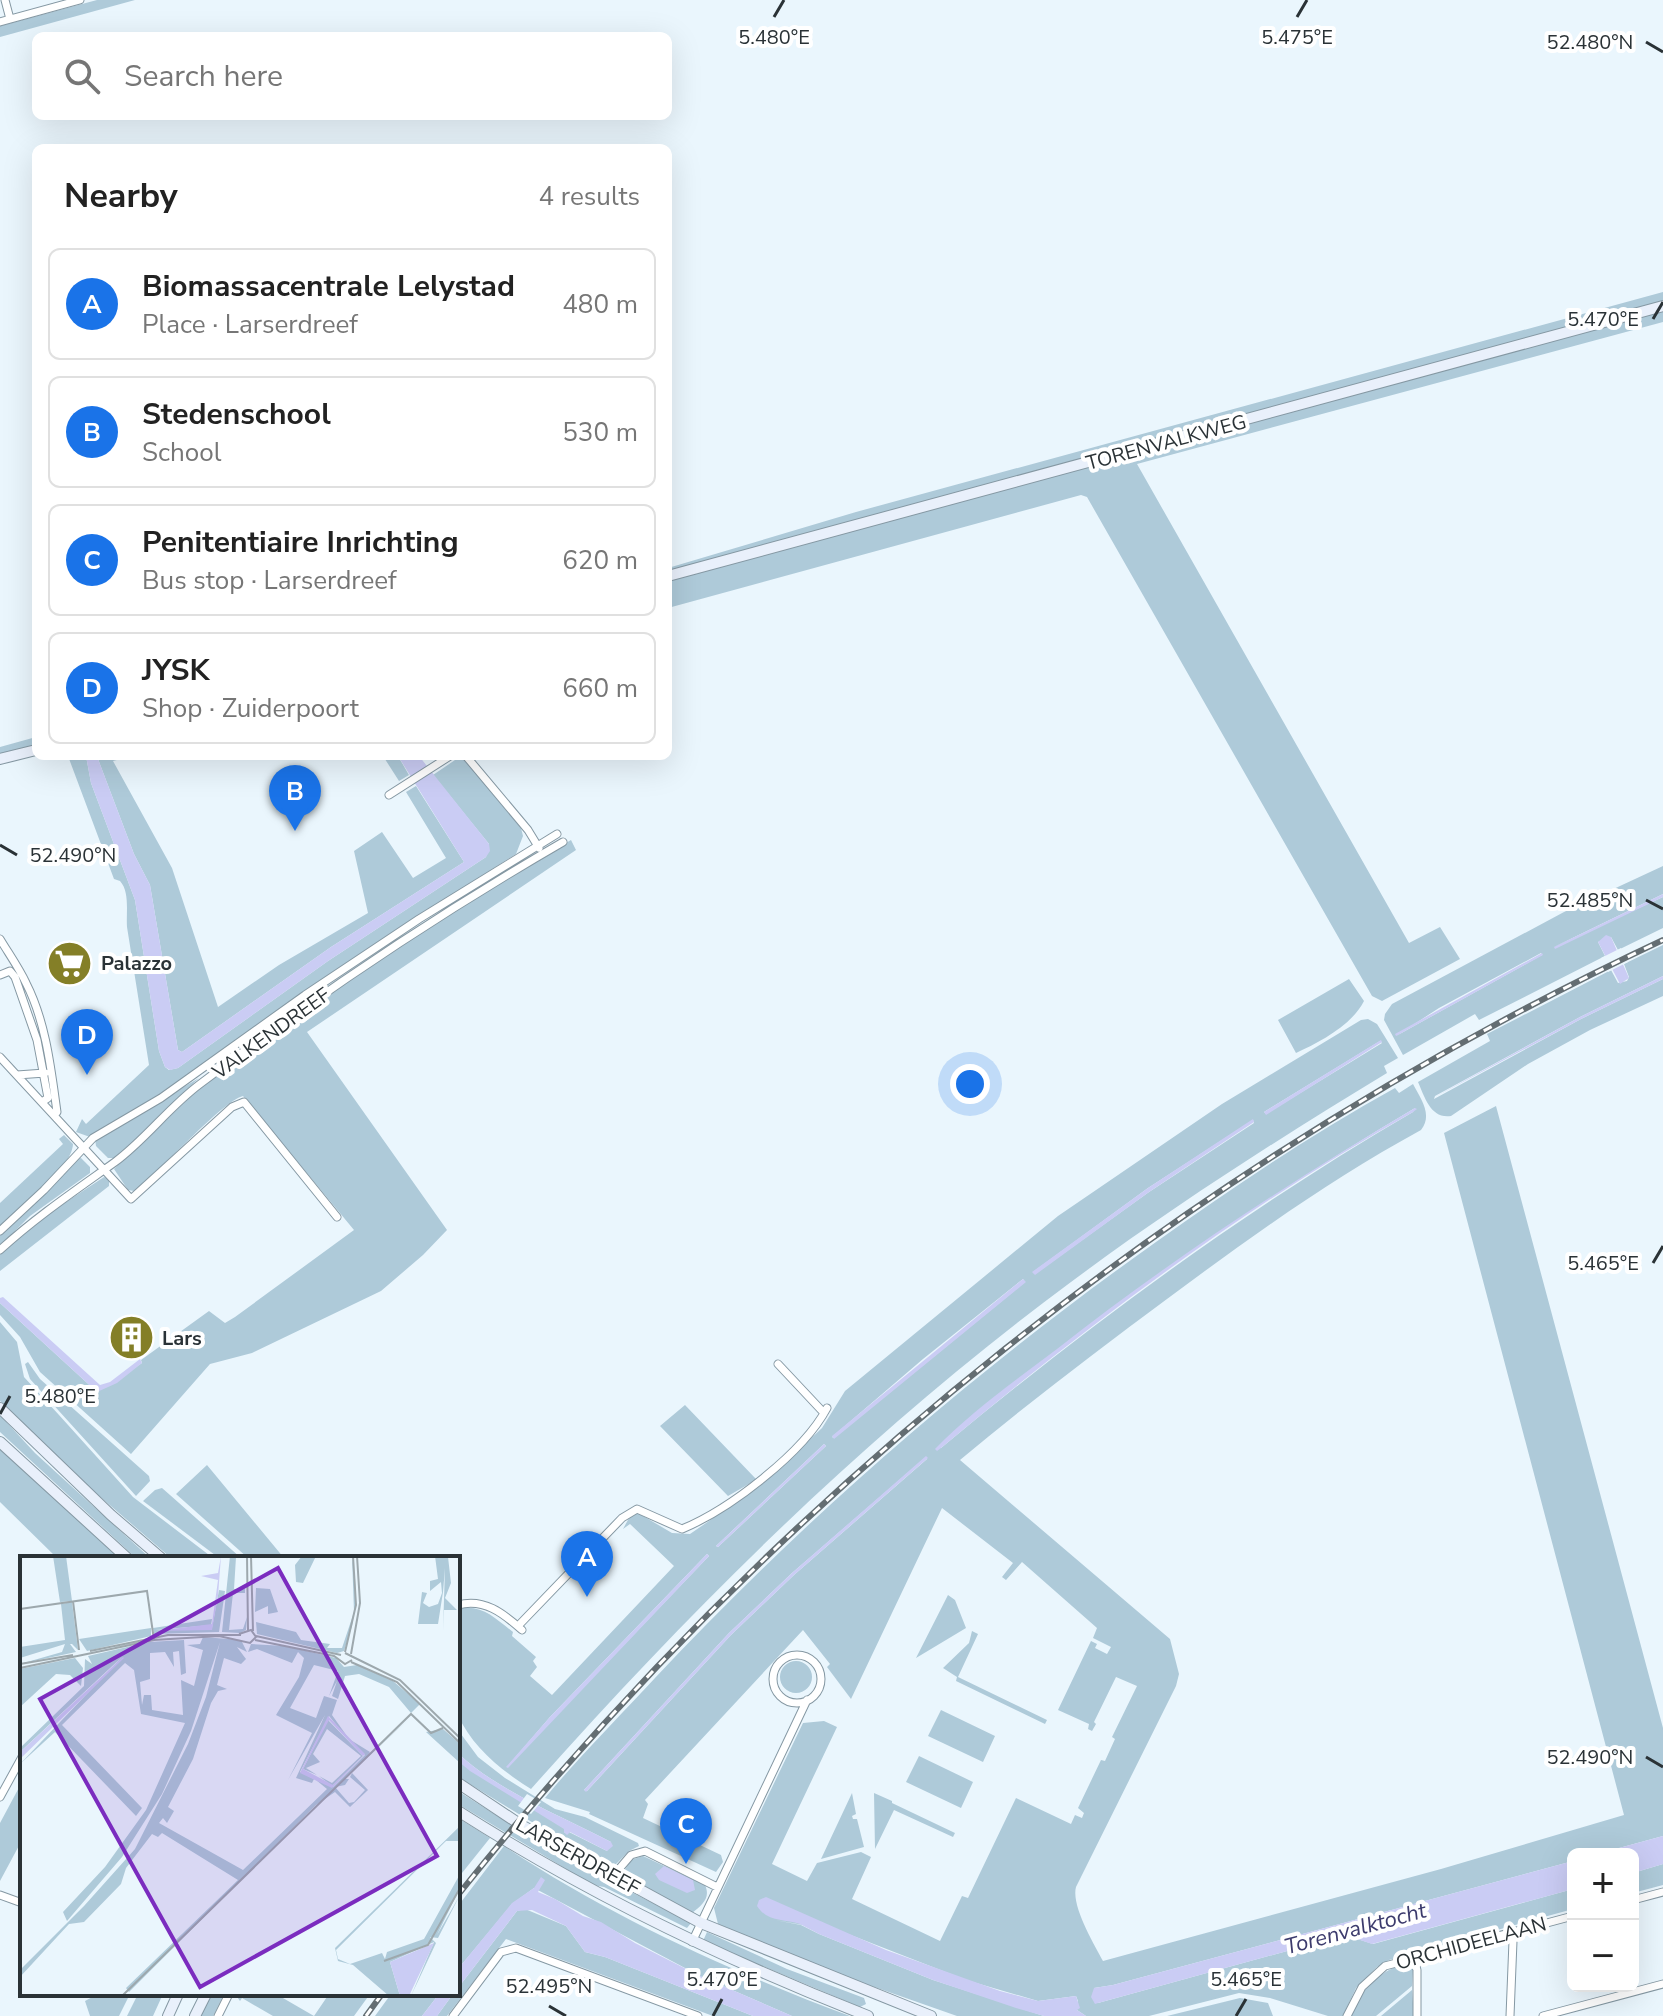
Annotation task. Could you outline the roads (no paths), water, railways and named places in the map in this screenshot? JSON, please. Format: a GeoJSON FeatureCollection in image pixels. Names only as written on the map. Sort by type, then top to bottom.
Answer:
{"type":"FeatureCollection","features":[{"type":"Feature","properties":{"kind":"main road","name":"TORENVALKWEG"},"geometry":{"type":"LineString","coordinates":[[672,575],[1663,306]]}},
{"type":"Feature","properties":{"kind":"main road"},"geometry":{"type":"LineString","coordinates":[[0,759],[32,751]]}},
{"type":"Feature","properties":{"kind":"main road"},"geometry":{"type":"LineString","coordinates":[[0,1408],[111,1515],[159,1556]]}},
{"type":"Feature","properties":{"kind":"main road"},"geometry":{"type":"LineString","coordinates":[[0,1442],[125,1556]]}},
{"type":"Feature","properties":{"kind":"main road","name":"LARSERDREEF"},"geometry":{"type":"LineString","coordinates":[[460,1784],[521,1825],[701,1923],[931,2016]]}},
{"type":"Feature","properties":{"kind":"main road","name":"LARSERDREEF"},"geometry":{"type":"LineString","coordinates":[[460,1812],[547,1866],[692,1942],[789,1985],[870,2016]]}},
{"type":"Feature","properties":{"kind":"main road"},"geometry":{"type":"LineString","coordinates":[[168,2016],[177,1996]]}},
{"type":"Feature","properties":{"kind":"main road"},"geometry":{"type":"LineString","coordinates":[[195,2016],[205,1996]]}},
{"type":"Feature","properties":{"kind":"main road"},"geometry":{"type":"LineString","coordinates":[[870,2016],[878,1997]]}},
{"type":"Feature","properties":{"kind":"street"},"geometry":{"type":"LineString","coordinates":[[5,0],[10,19]]}},
{"type":"Feature","properties":{"kind":"street"},"geometry":{"type":"LineString","coordinates":[[0,22],[80,0]]}},
{"type":"Feature","properties":{"kind":"street"},"geometry":{"type":"LineString","coordinates":[[389,795],[444,760]]}},
{"type":"Feature","properties":{"kind":"street"},"geometry":{"type":"LineString","coordinates":[[469,760],[528,830],[543,854]]}},
{"type":"Feature","properties":{"kind":"street","name":"VALKENDREEF"},"geometry":{"type":"LineString","coordinates":[[0,1231],[93,1138],[161,1098],[305,995],[419,919],[557,834]]}},
{"type":"Feature","properties":{"kind":"street","name":"VALKENDREEF"},"geometry":{"type":"LineString","coordinates":[[0,1250],[32,1222],[134,1146],[191,1091],[251,1045],[423,927],[563,842]]}},
{"type":"Feature","properties":{"kind":"street"},"geometry":{"type":"LineString","coordinates":[[0,939],[4,954],[27,984],[38,1014],[57,1112],[54,1115]]}},
{"type":"Feature","properties":{"kind":"street"},"geometry":{"type":"LineString","coordinates":[[0,975],[10,971],[15,977],[48,1073],[48,1098],[42,1102]]}},
{"type":"Feature","properties":{"kind":"street"},"geometry":{"type":"LineString","coordinates":[[0,1057],[131,1199],[232,1107],[244,1102],[337,1217]]}},
{"type":"Feature","properties":{"kind":"street"},"geometry":{"type":"LineString","coordinates":[[17,1075],[48,1073]]}},
{"type":"Feature","properties":{"kind":"street"},"geometry":{"type":"LineString","coordinates":[[460,1604],[470,1601],[486,1604],[520,1628],[622,1518],[637,1509],[682,1529],[755,1485],[814,1429],[826,1411],[778,1364]]}},
{"type":"Feature","properties":{"kind":"street"},"geometry":{"type":"LineString","coordinates":[[692,1942],[807,1700],[818,1690],[821,1676],[809,1658],[802,1655],[786,1657],[775,1668],[773,1685],[777,1693],[791,1702],[807,1700]]}},
{"type":"Feature","properties":{"kind":"street"},"geometry":{"type":"LineString","coordinates":[[0,1797],[20,1761]]}},
{"type":"Feature","properties":{"kind":"street"},"geometry":{"type":"LineString","coordinates":[[613,1876],[631,1855],[645,1851],[717,1887]]}},
{"type":"Feature","properties":{"kind":"street"},"geometry":{"type":"LineString","coordinates":[[1639,1898],[1663,1892]]}},
{"type":"Feature","properties":{"kind":"street"},"geometry":{"type":"LineString","coordinates":[[0,1895],[20,1902]]}},
{"type":"Feature","properties":{"kind":"street","name":"ORCHIDEELAAN"},"geometry":{"type":"LineString","coordinates":[[1347,2016],[1355,1997],[1385,1966],[1567,1917]]}},
{"type":"Feature","properties":{"kind":"street"},"geometry":{"type":"LineString","coordinates":[[1509,1931],[1513,1941],[1510,2016]]}},
{"type":"Feature","properties":{"kind":"street"},"geometry":{"type":"LineString","coordinates":[[453,2016],[501,1952],[516,1948],[698,2016]]}},
{"type":"Feature","properties":{"kind":"street"},"geometry":{"type":"LineString","coordinates":[[1413,1957],[1417,1970],[1417,2016]]}},
{"type":"Feature","properties":{"kind":"street"},"geometry":{"type":"LineString","coordinates":[[1543,2016],[1663,1984]]}},
{"type":"Feature","properties":{"kind":"street"},"geometry":{"type":"LineString","coordinates":[[218,2016],[228,1996]]}},
{"type":"Feature","properties":{"kind":"water"},"geometry":{"type":"Polygon","coordinates":[[[87,760],[98,760],[134,854],[150,885],[178,1050],[182,1052],[331,947],[464,862],[400,760],[422,760],[489,844],[490,851],[486,857],[328,961],[178,1068],[170,1070],[165,1067],[159,1051],[135,900],[91,783],[87,760]]]}},
{"type":"Feature","properties":{"kind":"water"},"geometry":{"type":"Polygon","coordinates":[[[1663,894],[1663,897],[1554,947],[1663,894]]]}},
{"type":"Feature","properties":{"kind":"water"},"geometry":{"type":"Polygon","coordinates":[[[1606,935],[1611,937],[1629,978],[1620,984],[1598,942],[1606,935]]]}},
{"type":"Feature","properties":{"kind":"water"},"geometry":{"type":"Polygon","coordinates":[[[1543,955],[1396,1036],[1395,1034],[1543,955]]]}},
{"type":"Feature","properties":{"kind":"water"},"geometry":{"type":"Polygon","coordinates":[[[1663,976],[1663,979],[1433,1098],[1580,1017],[1663,976]]]}},
{"type":"Feature","properties":{"kind":"water"},"geometry":{"type":"Polygon","coordinates":[[[1381,1040],[1266,1115],[1264,1112],[1381,1040]]]}},
{"type":"Feature","properties":{"kind":"water"},"geometry":{"type":"Polygon","coordinates":[[[1415,1108],[1228,1227],[1111,1312],[941,1448],[935,1449],[994,1397],[1143,1284],[1277,1193],[1415,1108]]]}},
{"type":"Feature","properties":{"kind":"water"},"geometry":{"type":"Polygon","coordinates":[[[1253,1119],[1254,1122],[1149,1192],[1035,1275],[1032,1272],[1148,1188],[1253,1119]]]}},
{"type":"Feature","properties":{"kind":"water"},"geometry":{"type":"Polygon","coordinates":[[[1023,1279],[1026,1282],[834,1439],[832,1436],[1023,1279]]]}},
{"type":"Feature","properties":{"kind":"water"},"geometry":{"type":"Polygon","coordinates":[[[3,1297],[100,1385],[110,1382],[140,1359],[142,1363],[117,1383],[97,1392],[0,1303],[3,1297]]]}},
{"type":"Feature","properties":{"kind":"water"},"geometry":{"type":"Polygon","coordinates":[[[824,1444],[826,1446],[716,1546],[824,1444]]]}},
{"type":"Feature","properties":{"kind":"water"},"geometry":{"type":"Polygon","coordinates":[[[926,1456],[928,1458],[794,1575],[731,1635],[586,1792],[584,1790],[729,1633],[792,1573],[926,1456]]]}},
{"type":"Feature","properties":{"kind":"water"},"geometry":{"type":"Polygon","coordinates":[[[707,1554],[709,1556],[506,1767],[550,1717],[707,1554]]]}},
{"type":"Feature","properties":{"kind":"water"},"geometry":{"type":"Polygon","coordinates":[[[460,1755],[510,1790],[611,1842],[613,1846],[607,1851],[570,1832],[567,1835],[564,1829],[460,1763],[460,1755]]]}},
{"type":"Feature","properties":{"kind":"water"},"geometry":{"type":"Polygon","coordinates":[[[1663,1836],[1663,1864],[1639,1871],[1639,1848],[1619,1848],[1663,1836]]]}},
{"type":"Feature","properties":{"kind":"water","name":"Torenvalktocht"},"geometry":{"type":"Polygon","coordinates":[[[1567,1863],[1567,1891],[1372,1944],[1345,1935],[1095,2004],[1091,1997],[1094,1988],[1567,1863]]]}},
{"type":"Feature","properties":{"kind":"water"},"geometry":{"type":"Polygon","coordinates":[[[664,1866],[693,1880],[695,1890],[687,1893],[659,1880],[655,1874],[664,1866]]]}},
{"type":"Feature","properties":{"kind":"water"},"geometry":{"type":"Polygon","coordinates":[[[541,1877],[545,1880],[538,1892],[702,1977],[792,2016],[753,2016],[605,1957],[585,1952],[566,1926],[532,1910],[517,1911],[460,1985],[460,1967],[512,1903],[534,1888],[541,1877]]]}},
{"type":"Feature","properties":{"kind":"water"},"geometry":{"type":"Polygon","coordinates":[[[766,1897],[886,1950],[1000,1991],[1038,2001],[1076,1996],[1080,2008],[1077,2010],[1086,2016],[1044,2016],[933,1980],[800,1924],[766,1915],[757,1906],[759,1900],[766,1897]]]}},
{"type":"Feature","properties":{"kind":"water"},"geometry":{"type":"Polygon","coordinates":[[[437,1996],[452,1996],[437,2016],[422,2016],[437,1996]]]}},
{"type":"Feature","properties":{"kind":"railway"},"geometry":{"type":"LineString","coordinates":[[460,1893],[583,1747],[717,1606],[858,1473],[1006,1348],[1161,1232],[1322,1125],[1490,1028],[1663,940]]}},
{"type":"Feature","properties":{"kind":"railway"},"geometry":{"type":"LineString","coordinates":[[366,2016],[381,1996]]}},
{"type":"Feature","properties":{"kind":"place","name":"Stedenschool"},"geometry":{"type":"Point","coordinates":[295,831]}},
{"type":"Feature","properties":{"kind":"place","name":"Palazzo"},"geometry":{"type":"Point","coordinates":[70,963]}},
{"type":"Feature","properties":{"kind":"place","name":"JYSK"},"geometry":{"type":"Point","coordinates":[87,1075]}},
{"type":"Feature","properties":{"kind":"place","name":"Lars"},"geometry":{"type":"Point","coordinates":[131,1338]}},
{"type":"Feature","properties":{"kind":"place","name":"Biomassacentrale Lelystad"},"geometry":{"type":"Point","coordinates":[587,1597]}},
{"type":"Feature","properties":{"kind":"place","name":"Penitentiaire Inrichting"},"geometry":{"type":"Point","coordinates":[686,1864]}}]}
